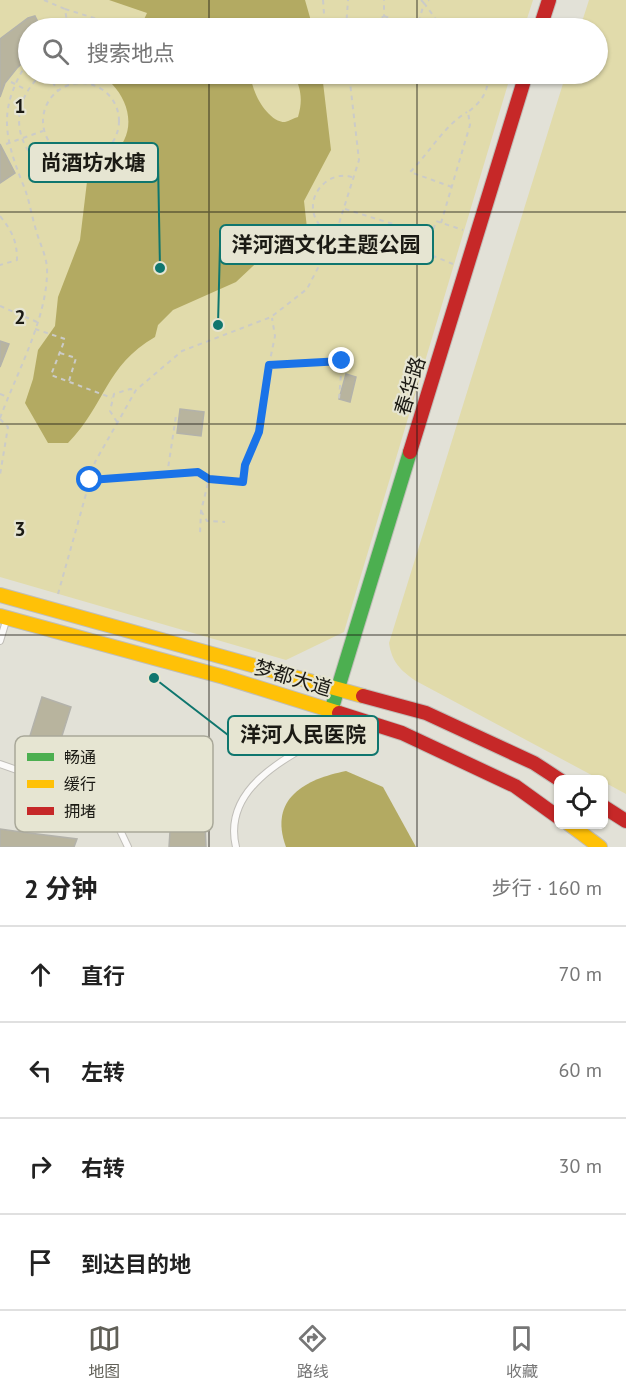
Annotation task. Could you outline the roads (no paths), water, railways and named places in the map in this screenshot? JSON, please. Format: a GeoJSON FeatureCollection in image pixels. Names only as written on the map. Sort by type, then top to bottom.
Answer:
{"type":"FeatureCollection","features":[{"type":"Feature","properties":{"kind":"main road"},"geometry":{"type":"LineString","coordinates":[[543,18],[549,0]]}},
{"type":"Feature","properties":{"kind":"main road","name":"春华路"},"geometry":{"type":"LineString","coordinates":[[331,711],[523,84]]}},
{"type":"Feature","properties":{"kind":"main road","name":"梦都大道"},"geometry":{"type":"LineString","coordinates":[[0,595],[426,712],[534,763],[554,776]]}},
{"type":"Feature","properties":{"kind":"main road","name":"梦都大道"},"geometry":{"type":"LineString","coordinates":[[3,617],[224,678],[402,733],[515,786],[554,814]]}},
{"type":"Feature","properties":{"kind":"main road"},"geometry":{"type":"LineString","coordinates":[[608,810],[626,821]]}},
{"type":"Feature","properties":{"kind":"main road"},"geometry":{"type":"LineString","coordinates":[[575,829],[600,847]]}},
{"type":"Feature","properties":{"kind":"lane"},"geometry":{"type":"LineString","coordinates":[[0,641],[3,617]]}},
{"type":"Feature","properties":{"kind":"lane"},"geometry":{"type":"LineString","coordinates":[[236,847],[233,819],[239,803],[251,785],[270,771],[357,719]]}},
{"type":"Feature","properties":{"kind":"lane"},"geometry":{"type":"LineString","coordinates":[[0,764],[15,769]]}},
{"type":"Feature","properties":{"kind":"lane"},"geometry":{"type":"LineString","coordinates":[[121,832],[128,847]]}},
{"type":"Feature","properties":{"kind":"place","name":"尚酒坊水塘"},"geometry":{"type":"Point","coordinates":[160,268]}},
{"type":"Feature","properties":{"kind":"place","name":"洋河酒文化主题公园"},"geometry":{"type":"Point","coordinates":[218,325]}},
{"type":"Feature","properties":{"kind":"place","name":"洋河人民医院"},"geometry":{"type":"Point","coordinates":[154,678]}}]}
